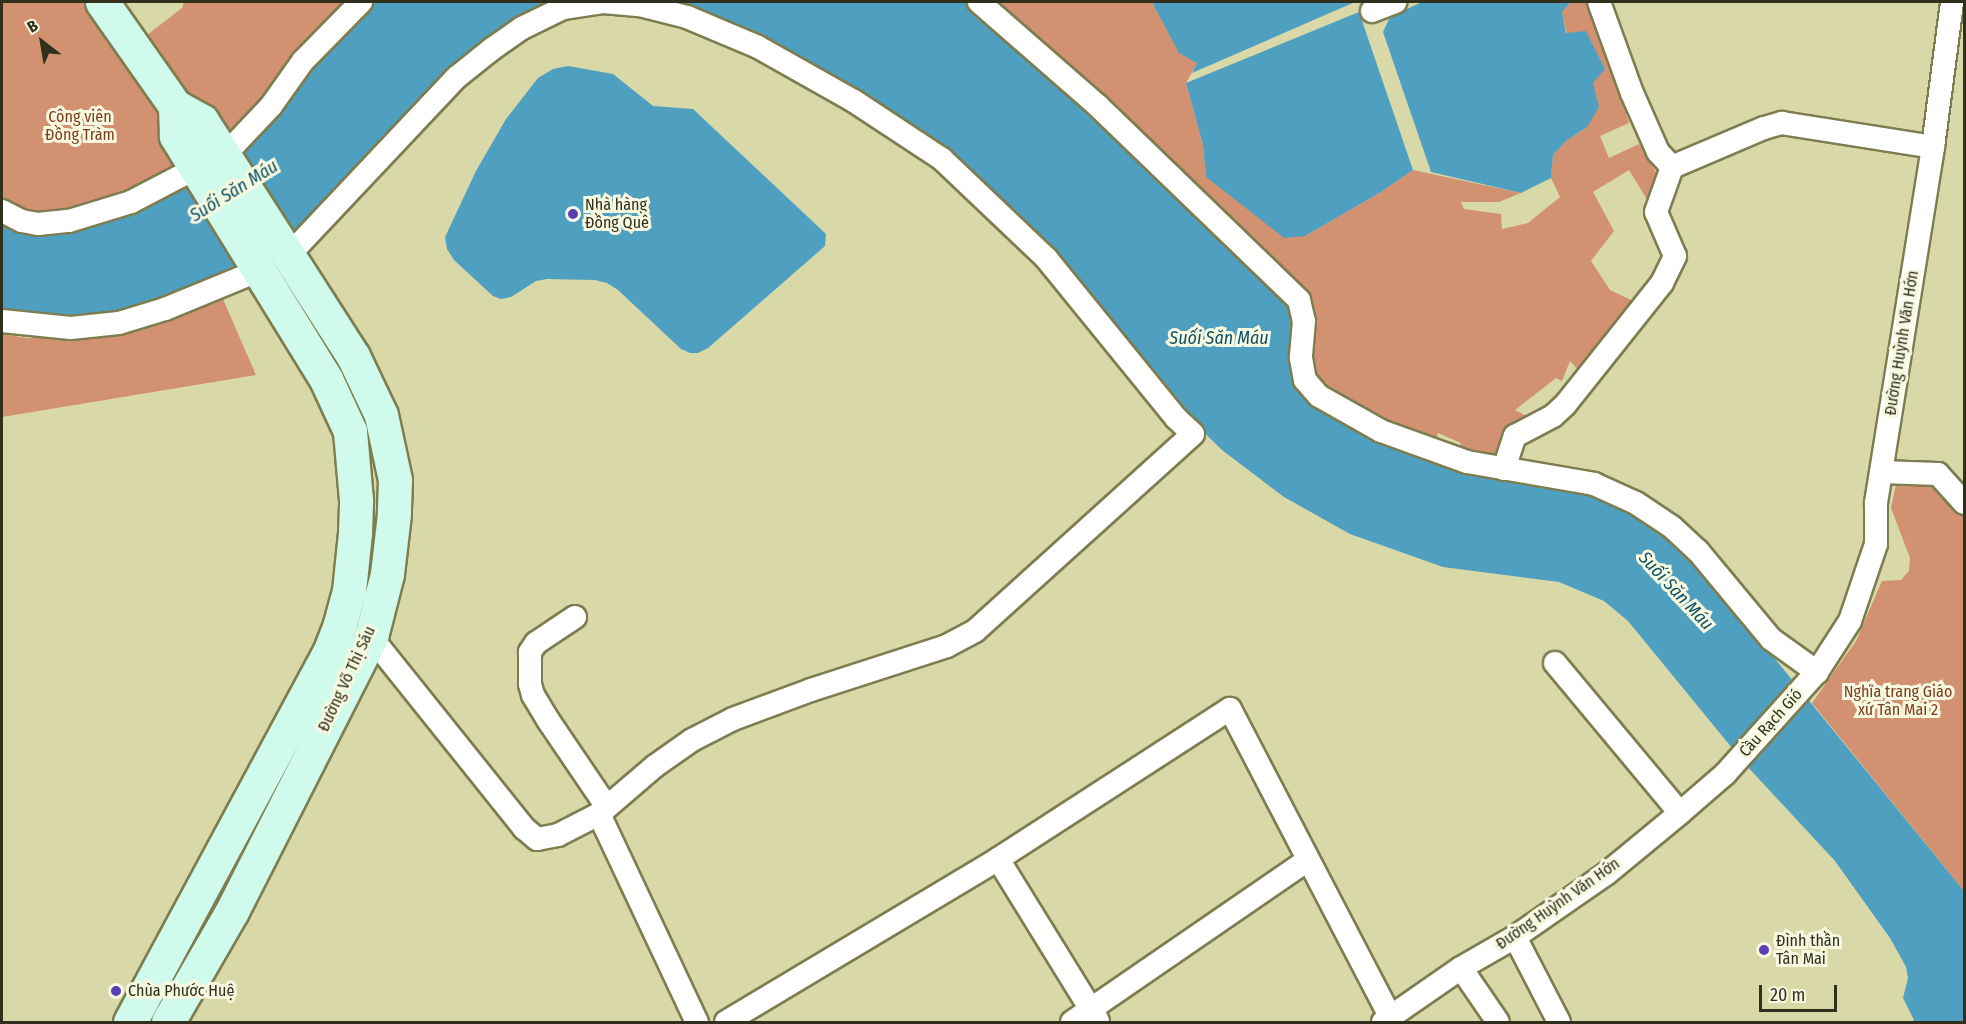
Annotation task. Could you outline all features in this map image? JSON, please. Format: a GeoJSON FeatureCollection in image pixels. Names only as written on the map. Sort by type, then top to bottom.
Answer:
{"type":"FeatureCollection","features":[{"type":"Feature","properties":{"kind":"main road"},"geometry":{"type":"LineString","coordinates":[[102,2],[175,106],[176,136],[209,159]]}},
{"type":"Feature","properties":{"kind":"main road","name":"Đường Võ Thị Sáu"},"geometry":{"type":"LineString","coordinates":[[168,1023],[232,911],[371,637],[387,574],[394,514],[394,480],[381,415],[353,357],[289,255],[209,159]]}},
{"type":"Feature","properties":{"kind":"main road","name":"Đường Võ Thị Sáu"},"geometry":{"type":"LineString","coordinates":[[130,1023],[324,663],[340,624],[349,591],[356,500],[350,431],[326,379],[260,270],[209,159]]}},
{"type":"Feature","properties":{"kind":"street"},"geometry":{"type":"LineString","coordinates":[[2,211],[22,221],[38,224],[69,220],[110,210],[131,202],[235,144],[271,106],[308,55],[361,2]]}},
{"type":"Feature","properties":{"kind":"street"},"geometry":{"type":"LineString","coordinates":[[289,255],[457,77],[492,49],[522,28],[563,8],[603,2],[640,5],[687,17],[758,47],[854,101],[942,159],[1046,258],[1176,418],[1193,435],[975,631],[947,646],[811,690],[733,719],[692,740],[654,766],[603,810],[558,835],[537,839],[524,828],[371,637]]}},
{"type":"Feature","properties":{"kind":"street"},"geometry":{"type":"LineString","coordinates":[[979,2],[1096,105],[1299,300],[1304,321],[1301,358],[1305,380],[1319,396],[1381,431],[1467,462],[1594,484],[1636,503],[1672,527],[1698,551],[1771,639],[1817,672]]}},
{"type":"Feature","properties":{"kind":"street"},"geometry":{"type":"LineString","coordinates":[[1372,11],[1395,2]]}},
{"type":"Feature","properties":{"kind":"street"},"geometry":{"type":"LineString","coordinates":[[1599,2],[1632,93],[1658,152],[1672,167]]}},
{"type":"Feature","properties":{"kind":"street","name":"Đường Huỳnh Văn Hớn"},"geometry":{"type":"LineString","coordinates":[[1817,672],[1850,621],[1861,596],[1876,544],[1876,503],[1933,147],[1952,2]]}},
{"type":"Feature","properties":{"kind":"street"},"geometry":{"type":"LineString","coordinates":[[1504,469],[1515,436],[1553,416],[1565,405],[1662,283],[1675,256],[1656,212],[1672,167],[1764,128],[1782,123],[1933,147]]}},
{"type":"Feature","properties":{"kind":"street"},"geometry":{"type":"LineString","coordinates":[[2,321],[71,328],[119,323],[165,309],[260,270]]}},
{"type":"Feature","properties":{"kind":"street"},"geometry":{"type":"LineString","coordinates":[[1881,472],[1938,474],[1965,503]]}},
{"type":"Feature","properties":{"kind":"street"},"geometry":{"type":"LineString","coordinates":[[575,616],[537,643],[530,652],[530,684],[548,720],[603,810],[697,1023]]}},
{"type":"Feature","properties":{"kind":"street"},"geometry":{"type":"LineString","coordinates":[[1555,663],[1680,813]]}},
{"type":"Feature","properties":{"kind":"street","name":"Cầu Rạch Gió"},"geometry":{"type":"LineString","coordinates":[[1725,774],[1817,672]]}},
{"type":"Feature","properties":{"kind":"street"},"geometry":{"type":"LineString","coordinates":[[726,1023],[998,859],[1230,710],[1308,860],[1386,1020]]}},
{"type":"Feature","properties":{"kind":"street","name":"Đường Huỳnh Văn Hớn"},"geometry":{"type":"LineString","coordinates":[[1386,1020],[1461,968],[1515,937],[1606,873],[1725,774]]}},
{"type":"Feature","properties":{"kind":"street"},"geometry":{"type":"LineString","coordinates":[[998,859],[1095,1016]]}},
{"type":"Feature","properties":{"kind":"street"},"geometry":{"type":"LineString","coordinates":[[1072,1023],[1095,1016],[1308,860]]}},
{"type":"Feature","properties":{"kind":"street"},"geometry":{"type":"LineString","coordinates":[[1515,937],[1559,1023]]}},
{"type":"Feature","properties":{"kind":"street"},"geometry":{"type":"LineString","coordinates":[[1461,968],[1498,1023]]}},
{"type":"Feature","properties":{"kind":"green space","name":"Công viên Đồng Tràm"},"geometry":{"type":"Polygon","coordinates":[[[2,2],[88,2],[161,102],[180,165],[126,193],[67,212],[28,213],[2,200],[2,2]]]}},
{"type":"Feature","properties":{"kind":"green space"},"geometry":{"type":"Polygon","coordinates":[[[184,2],[348,2],[230,135],[179,101],[138,42],[182,8],[184,2]]]}},
{"type":"Feature","properties":{"kind":"green space"},"geometry":{"type":"Polygon","coordinates":[[[993,2],[1152,2],[1163,21],[1197,63],[1186,83],[1203,145],[1206,177],[1237,200],[1305,236],[1381,192],[1413,170],[1521,193],[1499,202],[1461,202],[1464,209],[1501,214],[1502,229],[1528,223],[1560,197],[1551,178],[1553,155],[1566,141],[1587,127],[1562,12],[1571,2],[1586,2],[1614,72],[1629,123],[1600,136],[1609,158],[1639,144],[1656,172],[1664,171],[1649,203],[1629,170],[1593,192],[1614,231],[1591,261],[1610,290],[1633,301],[1580,372],[1570,361],[1562,381],[1556,378],[1515,410],[1533,419],[1499,461],[1458,452],[1461,443],[1438,433],[1436,441],[1387,423],[1327,389],[993,2]]]}},
{"type":"Feature","properties":{"kind":"green space"},"geometry":{"type":"Polygon","coordinates":[[[223,299],[256,375],[2,417],[2,334],[26,338],[126,332],[223,299]]]}},
{"type":"Feature","properties":{"kind":"green space","name":"Nghĩa trang Giáo xứ Tân Mai 2"},"geometry":{"type":"Polygon","coordinates":[[[1935,479],[1964,512],[1964,891],[1812,703],[1856,641],[1882,581],[1901,580],[1909,571],[1910,558],[1891,508],[1897,480],[1935,479]]]}},
{"type":"Feature","properties":{"kind":"water","name":"Suối Săn Máu"},"geometry":{"type":"Polygon","coordinates":[[[376,2],[557,2],[318,215],[266,258],[163,300],[116,314],[70,318],[2,311],[2,222],[145,206],[309,68],[376,2]]]}},
{"type":"Feature","properties":{"kind":"water","name":"Suối Săn Máu"},"geometry":{"type":"Polygon","coordinates":[[[665,2],[965,2],[1083,105],[1291,304],[1315,404],[1601,494],[1665,534],[1692,559],[1964,891],[1964,1022],[1910,1022],[1914,1020],[1903,998],[1908,978],[1906,967],[1890,938],[1835,861],[1746,765],[1628,621],[1604,601],[1559,582],[1443,567],[1350,534],[1284,497],[1222,450],[1183,412],[946,150],[665,2]]]}},
{"type":"Feature","properties":{"kind":"water"},"geometry":{"type":"Polygon","coordinates":[[[1152,2],[1355,2],[1192,73],[1197,63],[1179,53],[1152,2]]]}},
{"type":"Feature","properties":{"kind":"water"},"geometry":{"type":"Polygon","coordinates":[[[1422,2],[1571,2],[1562,12],[1566,33],[1586,31],[1605,69],[1593,83],[1599,107],[1587,127],[1566,141],[1553,155],[1551,178],[1521,193],[1431,172],[1383,32],[1390,17],[1422,2]]]}},
{"type":"Feature","properties":{"kind":"water"},"geometry":{"type":"Polygon","coordinates":[[[1359,12],[1413,170],[1381,192],[1305,236],[1284,238],[1206,177],[1203,145],[1186,83],[1359,12]]]}},
{"type":"Feature","properties":{"kind":"water"},"geometry":{"type":"Polygon","coordinates":[[[568,66],[613,74],[653,106],[693,109],[826,234],[825,246],[708,348],[698,353],[690,353],[681,349],[618,290],[607,283],[595,280],[547,279],[536,281],[511,297],[501,299],[493,296],[454,260],[447,249],[445,237],[476,171],[506,119],[538,78],[553,69],[568,66]]]}},
{"type":"Feature","properties":{"kind":"place","name":"Nhà hàng Đồng Quê"},"geometry":{"type":"Point","coordinates":[573,214]}},
{"type":"Feature","properties":{"kind":"place","name":"Đình thần Tân Mai"},"geometry":{"type":"Point","coordinates":[1764,950]}},
{"type":"Feature","properties":{"kind":"place","name":"Chùa Phước Huệ"},"geometry":{"type":"Point","coordinates":[116,991]}}]}
